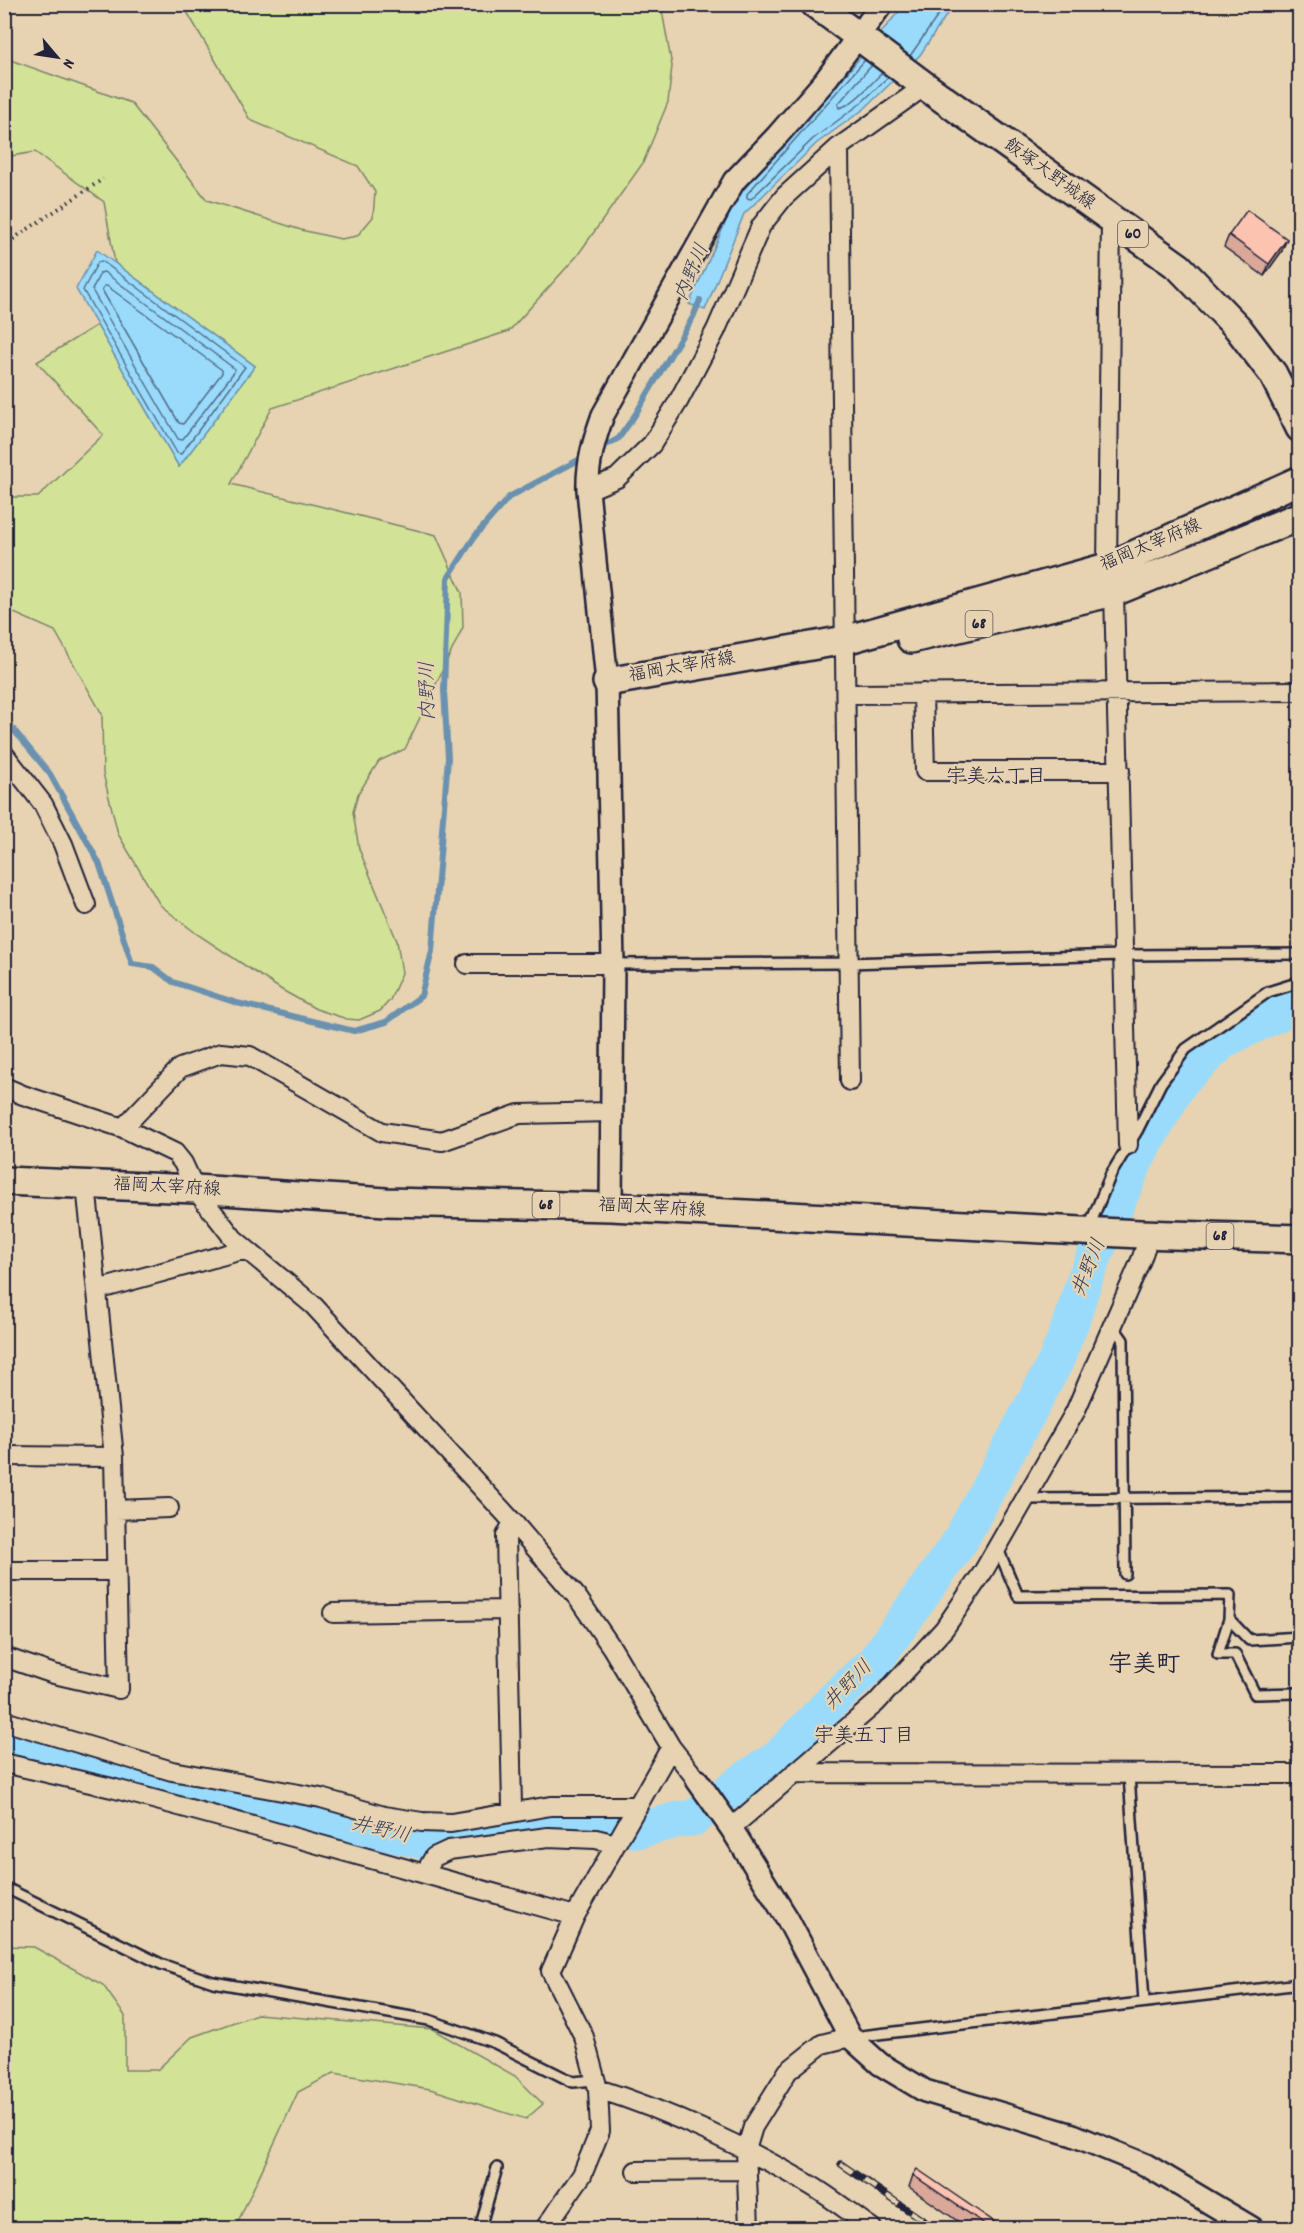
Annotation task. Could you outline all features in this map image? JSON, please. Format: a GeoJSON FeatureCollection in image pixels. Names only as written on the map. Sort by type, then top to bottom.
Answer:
{"type":"FeatureCollection","features":[{"type":"Feature","properties":{"kind":"main road","name":"飯塚大野城線"},"geometry":{"type":"LineString","coordinates":[[815,4],[923,85],[1179,267],[1238,328],[1273,374],[1299,428]]}},
{"type":"Feature","properties":{"kind":"main road","name":"福岡太宰府線"},"geometry":{"type":"LineString","coordinates":[[1110,579],[1299,480]]}},
{"type":"Feature","properties":{"kind":"main road","name":"福岡太宰府線"},"geometry":{"type":"LineString","coordinates":[[608,682],[845,648],[1110,579],[1299,516]]}},
{"type":"Feature","properties":{"kind":"main road","name":"福岡太宰府線"},"geometry":{"type":"LineString","coordinates":[[4,1181],[195,1189],[386,1202],[611,1207],[1145,1234],[1299,1239]]}},
{"type":"Feature","properties":{"kind":"street"},"geometry":{"type":"LineString","coordinates":[[611,1207],[613,964],[608,682],[587,481],[594,442],[603,415],[734,181],[824,82],[868,44],[882,4]]}},
{"type":"Feature","properties":{"kind":"street"},"geometry":{"type":"LineString","coordinates":[[587,481],[617,478],[652,444],[678,402],[716,330],[761,226],[784,197],[839,147],[923,85]]}},
{"type":"Feature","properties":{"kind":"street"},"geometry":{"type":"LineString","coordinates":[[839,147],[844,409],[850,1081]]}},
{"type":"Feature","properties":{"kind":"street"},"geometry":{"type":"LineString","coordinates":[[1111,219],[1110,579],[1120,771],[1128,1145]]}},
{"type":"Feature","properties":{"kind":"street"},"geometry":{"type":"LineString","coordinates":[[847,694],[1299,691]]}},
{"type":"Feature","properties":{"kind":"street"},"geometry":{"type":"LineString","coordinates":[[922,693],[925,771],[1120,771]]}},
{"type":"Feature","properties":{"kind":"street"},"geometry":{"type":"LineString","coordinates":[[4,754],[43,804],[63,844],[86,905]]}},
{"type":"Feature","properties":{"kind":"street"},"geometry":{"type":"LineString","coordinates":[[467,964],[613,964]]}},
{"type":"Feature","properties":{"kind":"street"},"geometry":{"type":"LineString","coordinates":[[123,1128],[180,1068],[221,1053],[250,1056],[381,1132],[442,1141],[519,1114],[612,1112]]}},
{"type":"Feature","properties":{"kind":"street"},"geometry":{"type":"LineString","coordinates":[[4,1087],[123,1128],[176,1153],[183,1162],[195,1189],[234,1239],[313,1305],[513,1522],[577,1597],[612,1648],[671,1747],[731,1828],[787,1918],[850,2037],[880,2064],[925,2091],[1073,2135],[1146,2165],[1242,2226]]}},
{"type":"Feature","properties":{"kind":"street"},"geometry":{"type":"LineString","coordinates":[[4,1657],[54,1674],[119,1689],[114,1457],[86,1185]]}},
{"type":"Feature","properties":{"kind":"street"},"geometry":{"type":"LineString","coordinates":[[731,1828],[876,1703],[944,1629],[983,1572],[1076,1412],[1141,1260],[1145,1234]]}},
{"type":"Feature","properties":{"kind":"street"},"geometry":{"type":"LineString","coordinates":[[97,1290],[246,1249]]}},
{"type":"Feature","properties":{"kind":"street"},"geometry":{"type":"LineString","coordinates":[[4,1456],[114,1457]]}},
{"type":"Feature","properties":{"kind":"street"},"geometry":{"type":"LineString","coordinates":[[115,1510],[169,1508]]}},
{"type":"Feature","properties":{"kind":"street"},"geometry":{"type":"LineString","coordinates":[[512,1806],[506,1536],[513,1522]]}},
{"type":"Feature","properties":{"kind":"street"},"geometry":{"type":"LineString","coordinates":[[4,1571],[116,1571]]}},
{"type":"Feature","properties":{"kind":"street"},"geometry":{"type":"LineString","coordinates":[[333,1613],[507,1611]]}},
{"type":"Feature","properties":{"kind":"street"},"geometry":{"type":"LineString","coordinates":[[4,1721],[172,1771],[321,1798],[384,1816],[422,1822],[451,1823],[551,1806],[638,1806]]}},
{"type":"Feature","properties":{"kind":"street"},"geometry":{"type":"LineString","coordinates":[[545,2229],[582,2175],[600,2131],[596,2085],[584,2037],[551,1971],[575,1916],[671,1747]]}},
{"type":"Feature","properties":{"kind":"street"},"geometry":{"type":"LineString","coordinates":[[4,1763],[112,1788],[575,1916]]}},
{"type":"Feature","properties":{"kind":"street"},"geometry":{"type":"LineString","coordinates":[[794,1773],[1299,1774]]}},
{"type":"Feature","properties":{"kind":"street"},"geometry":{"type":"LineString","coordinates":[[425,1873],[434,1857],[449,1850],[548,1837],[596,1839],[616,1844]]}},
{"type":"Feature","properties":{"kind":"street"},"geometry":{"type":"LineString","coordinates":[[749,2229],[746,2150],[753,2127],[788,2071],[822,2044],[850,2037]]}},
{"type":"Feature","properties":{"kind":"street"},"geometry":{"type":"LineString","coordinates":[[596,2085],[746,2150],[813,2187],[872,2229]]}},
{"type":"Feature","properties":{"kind":"street"},"geometry":{"type":"LineString","coordinates":[[636,2170],[747,2170]]}},
{"type":"Feature","properties":{"kind":"lane"},"geometry":{"type":"LineString","coordinates":[[613,964],[848,963],[1123,955],[1299,954]]}},
{"type":"Feature","properties":{"kind":"lane"},"geometry":{"type":"LineString","coordinates":[[1087,1230],[1111,1173],[1161,1083],[1186,1049],[1268,993],[1299,982]]}},
{"type":"Feature","properties":{"kind":"lane"},"geometry":{"type":"LineString","coordinates":[[1113,1326],[1123,1340],[1125,1574]]}},
{"type":"Feature","properties":{"kind":"lane"},"geometry":{"type":"LineString","coordinates":[[1024,1499],[1299,1497]]}},
{"type":"Feature","properties":{"kind":"lane"},"geometry":{"type":"LineString","coordinates":[[997,1547],[1018,1596],[1230,1595],[1229,1619],[1218,1654],[1235,1654],[1255,1694],[1299,1693]]}},
{"type":"Feature","properties":{"kind":"lane"},"geometry":{"type":"LineString","coordinates":[[1229,1619],[1249,1640],[1299,1637]]}},
{"type":"Feature","properties":{"kind":"lane"},"geometry":{"type":"LineString","coordinates":[[1129,1775],[1144,2001]]}},
{"type":"Feature","properties":{"kind":"lane"},"geometry":{"type":"LineString","coordinates":[[4,1887],[161,1964],[213,1982],[429,2020],[495,2043],[573,2082],[596,2085]]}},
{"type":"Feature","properties":{"kind":"lane"},"geometry":{"type":"LineString","coordinates":[[850,2037],[1299,1984]]}},
{"type":"Feature","properties":{"kind":"lane"},"geometry":{"type":"LineString","coordinates":[[480,2229],[497,2168]]}},
{"type":"Feature","properties":{"kind":"path"},"geometry":{"type":"LineString","coordinates":[[4,247],[103,178]]}},
{"type":"Feature","properties":{"kind":"green space"},"geometry":{"type":"Polygon","coordinates":[[[183,5],[661,5],[672,66],[668,102],[643,163],[577,256],[509,331],[272,408],[231,484],[436,535],[462,593],[463,627],[405,749],[379,761],[358,794],[353,812],[359,849],[397,941],[402,973],[390,1000],[380,1011],[359,1020],[347,1019],[316,1009],[282,990],[197,934],[160,905],[118,834],[103,773],[102,714],[55,631],[5,609],[5,497],[38,497],[103,435],[37,362],[97,325],[179,467],[255,366],[115,263],[104,202],[35,152],[5,157],[5,58],[131,103],[207,200],[301,230],[341,239],[357,236],[373,217],[375,192],[358,166],[250,120],[183,5]]]}},
{"type":"Feature","properties":{"kind":"green space"},"geometry":{"type":"Polygon","coordinates":[[[4,1946],[34,1947],[103,1985],[125,2016],[125,2070],[157,2070],[192,2037],[257,2014],[432,2029],[515,2076],[543,2104],[526,2119],[430,2089],[334,2073],[298,2092],[235,2228],[5,2228],[4,1946]]]}},
{"type":"Feature","properties":{"kind":"water"},"geometry":{"type":"Polygon","coordinates":[[[904,5],[953,5],[920,55],[864,109],[817,143],[744,214],[705,310],[689,304],[737,197],[843,78],[904,5]]]}},
{"type":"Feature","properties":{"kind":"water"},"geometry":{"type":"Polygon","coordinates":[[[97,250],[255,366],[179,467],[76,289],[97,250]]]}},
{"type":"Feature","properties":{"kind":"building"},"geometry":{"type":"Polygon","coordinates":[[[1247,210],[1287,239],[1269,264],[1229,235],[1247,210]]]}},
{"type":"Feature","properties":{"kind":"building"},"geometry":{"type":"Polygon","coordinates":[[[917,2169],[1005,2229],[992,2229],[913,2175],[917,2169]]]}},
{"type":"Feature","properties":{"kind":"waterway","name":"内野川"},"geometry":{"type":"LineString","coordinates":[[598,450],[619,438],[635,415],[693,317],[700,300]]}},
{"type":"Feature","properties":{"kind":"waterway","name":"内野川"},"geometry":{"type":"LineString","coordinates":[[4,724],[13,729],[50,774],[99,863],[132,964],[153,967],[173,982],[237,1003],[354,1031],[386,1022],[421,996],[432,951],[448,758],[444,690],[448,578],[475,536],[509,497],[586,456]]}},
{"type":"Feature","properties":{"kind":"waterway","name":"井野川"},"geometry":{"type":"LineString","coordinates":[[4,1740],[163,1783],[205,1789],[338,1823],[431,1843],[517,1827],[593,1825],[640,1830],[694,1818],[779,1757],[831,1702],[875,1661],[960,1541],[1056,1361],[1085,1278],[1135,1162],[1180,1082],[1224,1040],[1300,1003]]}},
{"type":"Feature","properties":{"kind":"railway"},"geometry":{"type":"LineString","coordinates":[[841,2164],[934,2228]]}},
{"type":"Feature","properties":{"kind":"district","name":"宇美六丁目"},"geometry":{"type":"Point","coordinates":[996,778]}},
{"type":"Feature","properties":{"kind":"district","name":"宇美町"},"geometry":{"type":"Point","coordinates":[1144,1666]}},
{"type":"Feature","properties":{"kind":"district","name":"宇美五丁目"},"geometry":{"type":"Point","coordinates":[864,1737]}}]}
